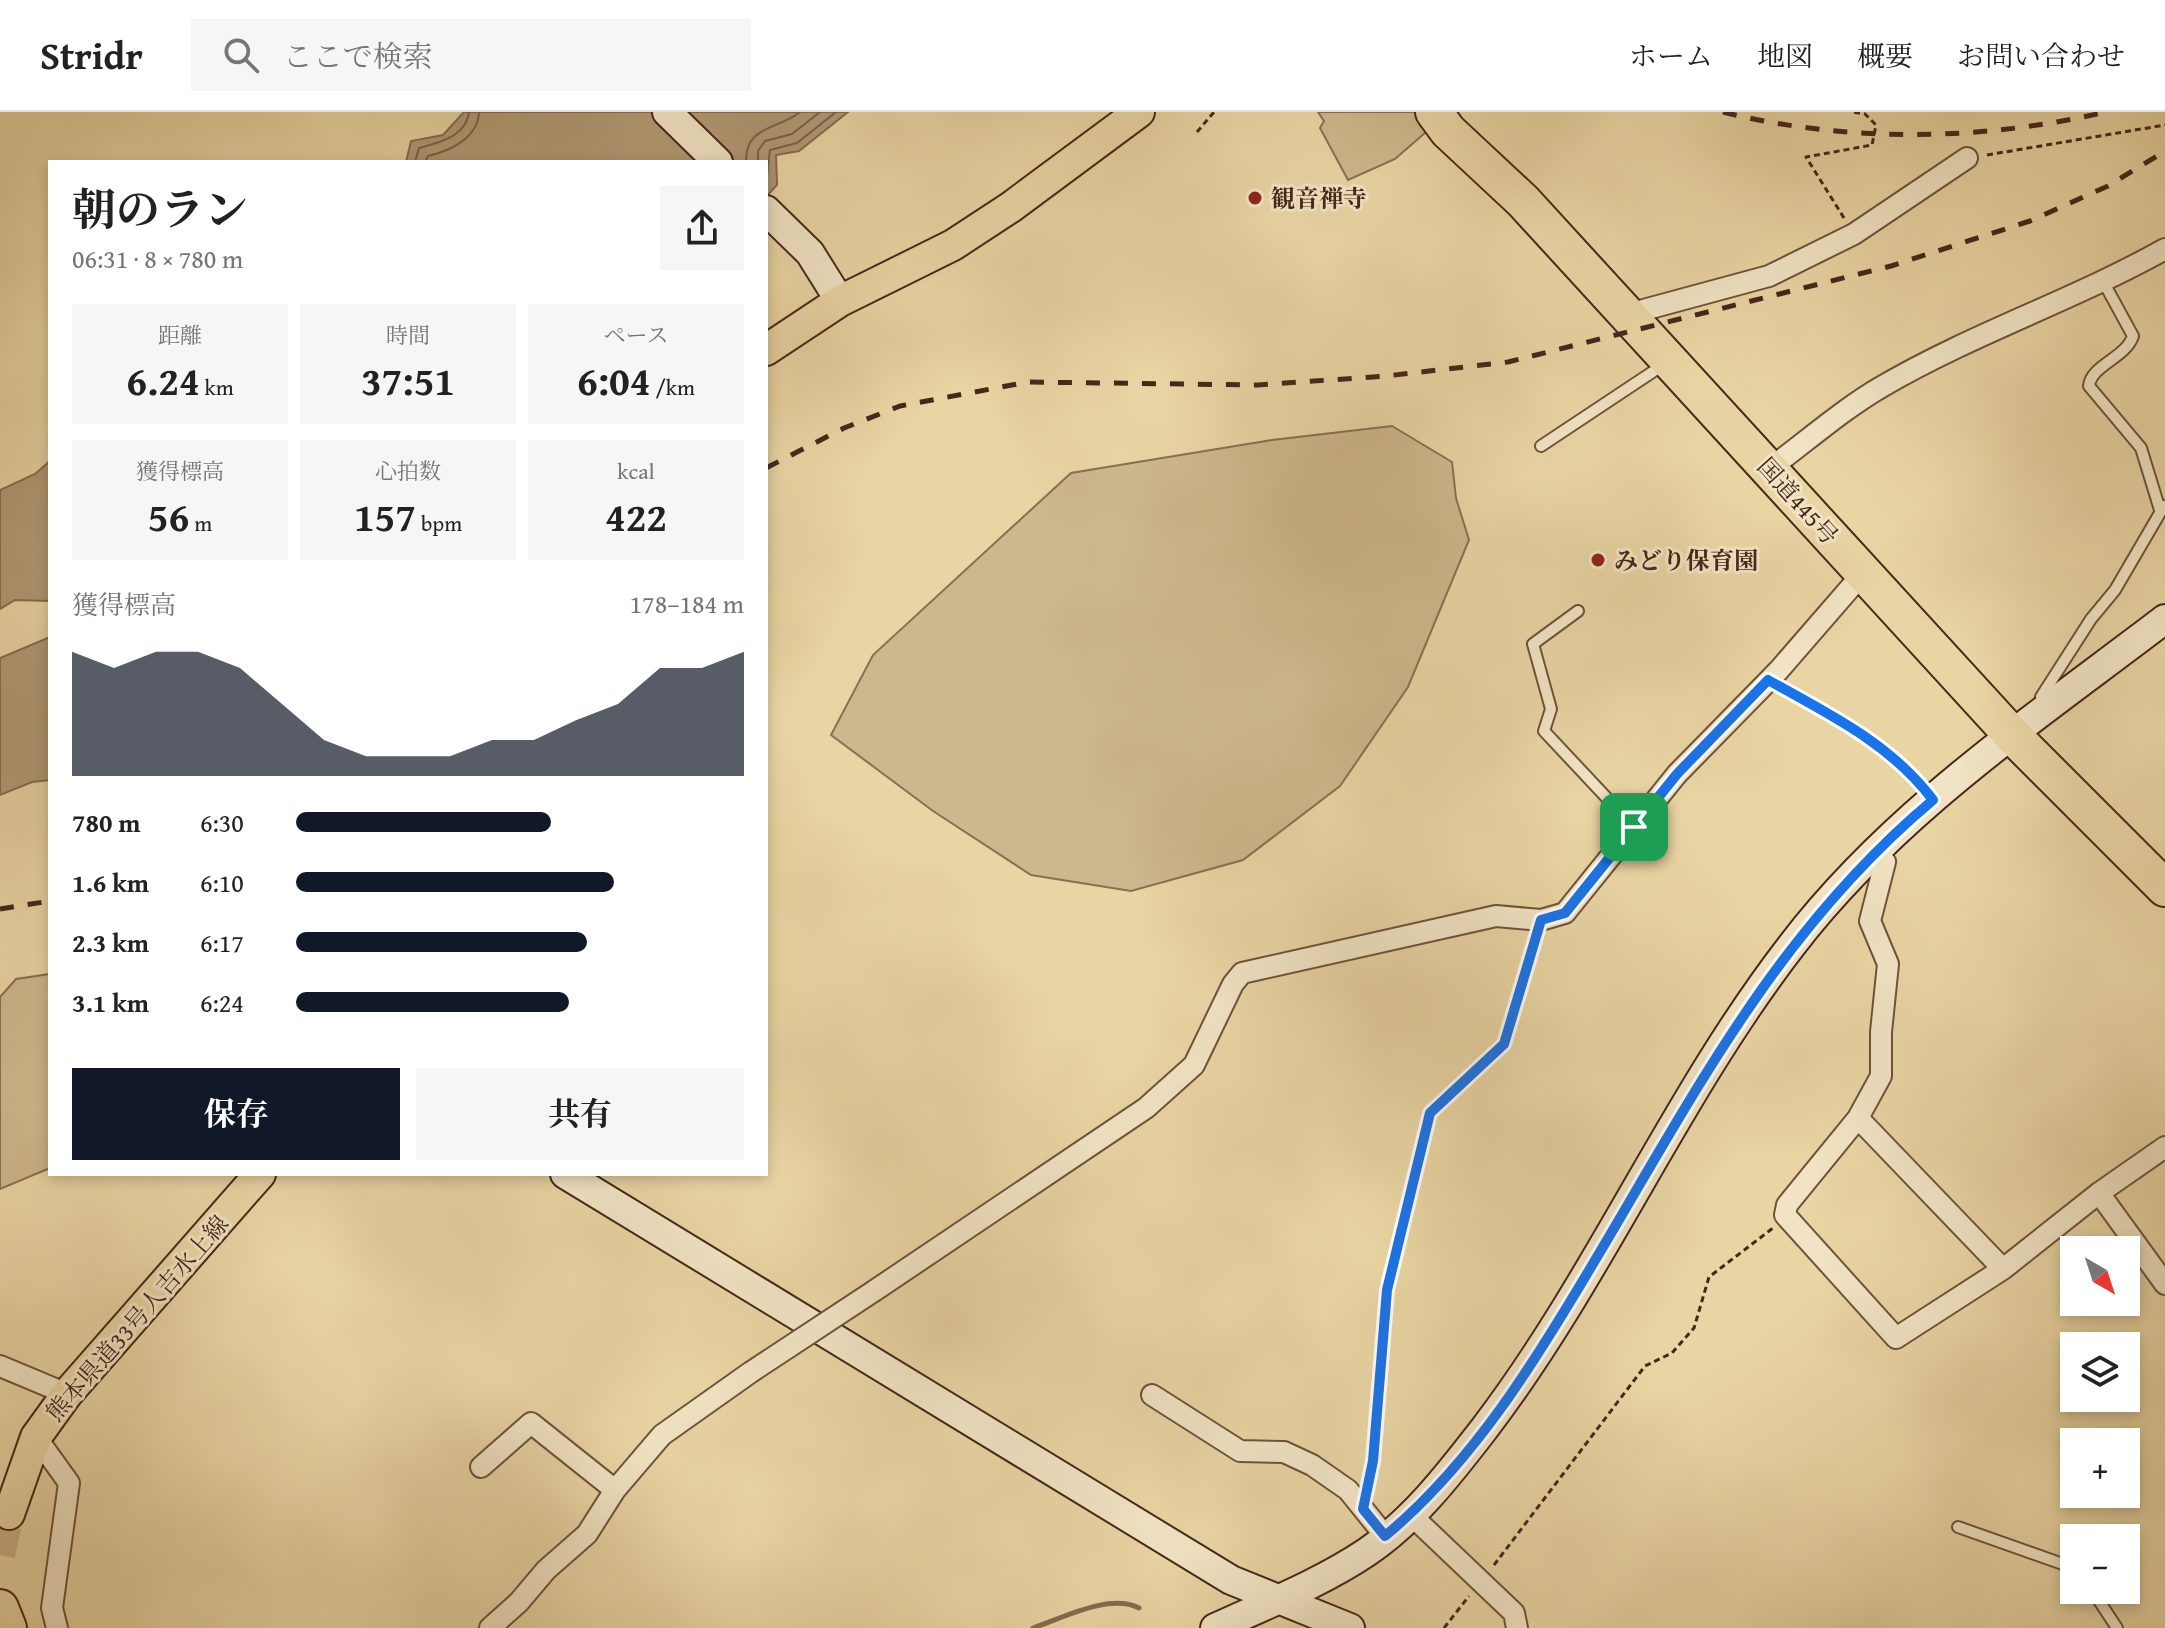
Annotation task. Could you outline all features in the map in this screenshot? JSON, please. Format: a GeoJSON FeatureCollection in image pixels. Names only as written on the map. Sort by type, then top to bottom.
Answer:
{"type":"FeatureCollection","features":[{"type":"Feature","properties":{"kind":"highway","name":"国道445号"},"geometry":{"type":"LineString","coordinates":[[1434,112],[1448,131],[1523,201],[1864,572],[2022,728],[2165,888]]}},
{"type":"Feature","properties":{"kind":"highway"},"geometry":{"type":"LineString","coordinates":[[0,1608],[8,1628]]}},
{"type":"Feature","properties":{"kind":"main road"},"geometry":{"type":"LineString","coordinates":[[768,349],[840,301],[953,245],[1011,207],[1139,112]]}},
{"type":"Feature","properties":{"kind":"main road","name":"熊本県道33号人吉水上線"},"geometry":{"type":"LineString","coordinates":[[9,1514],[36,1437],[67,1394],[258,1176]]}},
{"type":"Feature","properties":{"kind":"street"},"geometry":{"type":"LineString","coordinates":[[667,112],[716,160]]}},
{"type":"Feature","properties":{"kind":"street"},"geometry":{"type":"LineString","coordinates":[[1625,315],[1769,276],[1854,234],[1967,158]]}},
{"type":"Feature","properties":{"kind":"street"},"geometry":{"type":"LineString","coordinates":[[768,212],[810,253],[840,301]]}},
{"type":"Feature","properties":{"kind":"street"},"geometry":{"type":"LineString","coordinates":[[1769,469],[1881,387],[1989,332],[2104,283],[2165,249]]}},
{"type":"Feature","properties":{"kind":"street"},"geometry":{"type":"LineString","coordinates":[[496,1626],[546,1570],[587,1534],[615,1490],[662,1435],[1146,1108],[1183,1078],[1194,1065],[1233,984],[1242,973],[1496,916],[1541,920],[1565,913],[1677,774],[1768,680],[1864,572]]}},
{"type":"Feature","properties":{"kind":"street"},"geometry":{"type":"LineString","coordinates":[[1215,1628],[1281,1598],[1366,1552],[1411,1515],[1534,1363],[1749,1003],[1794,942],[1872,852],[2022,728],[2165,619]]}},
{"type":"Feature","properties":{"kind":"street"},"geometry":{"type":"LineString","coordinates":[[1872,852],[1885,862],[1870,921],[1888,964],[1881,1032],[1881,1076],[1858,1118],[1787,1205],[1785,1215],[1896,1338],[2003,1269],[2099,1193],[2165,1147]]}},
{"type":"Feature","properties":{"kind":"street"},"geometry":{"type":"LineString","coordinates":[[1858,1118],[2003,1269]]}},
{"type":"Feature","properties":{"kind":"street"},"geometry":{"type":"LineString","coordinates":[[568,1176],[1231,1580],[1350,1628]]}},
{"type":"Feature","properties":{"kind":"street"},"geometry":{"type":"LineString","coordinates":[[2099,1193],[2165,1283]]}},
{"type":"Feature","properties":{"kind":"street"},"geometry":{"type":"LineString","coordinates":[[0,1366],[67,1394]]}},
{"type":"Feature","properties":{"kind":"street"},"geometry":{"type":"LineString","coordinates":[[1152,1395],[1240,1451],[1284,1452],[1312,1465],[1348,1490],[1385,1536]]}},
{"type":"Feature","properties":{"kind":"street"},"geometry":{"type":"LineString","coordinates":[[481,1467],[531,1423],[615,1490]]}},
{"type":"Feature","properties":{"kind":"street"},"geometry":{"type":"LineString","coordinates":[[36,1437],[69,1483],[52,1608],[57,1628]]}},
{"type":"Feature","properties":{"kind":"street"},"geometry":{"type":"LineString","coordinates":[[1411,1515],[1514,1613],[1517,1628]]}},
{"type":"Feature","properties":{"kind":"lane"},"geometry":{"type":"LineString","coordinates":[[2022,728],[2031,709],[2048,690],[2091,619],[2115,590],[2162,507],[2141,448],[2089,386],[2093,376],[2123,353],[2133,336],[2104,283]]}},
{"type":"Feature","properties":{"kind":"lane"},"geometry":{"type":"LineString","coordinates":[[1541,446],[1670,361]]}},
{"type":"Feature","properties":{"kind":"lane"},"geometry":{"type":"LineString","coordinates":[[1578,611],[1533,644],[1551,709],[1544,731],[1634,827]]}},
{"type":"Feature","properties":{"kind":"lane"},"geometry":{"type":"LineString","coordinates":[[1363,1509],[1373,1461],[1387,1290],[1430,1113],[1504,1044],[1541,920]]}},
{"type":"Feature","properties":{"kind":"lane"},"geometry":{"type":"LineString","coordinates":[[1958,1527],[2060,1563]]}},
{"type":"Feature","properties":{"kind":"lane"},"geometry":{"type":"LineString","coordinates":[[2101,1604],[2117,1628]]}},
{"type":"Feature","properties":{"kind":"path"},"geometry":{"type":"LineString","coordinates":[[1197,132],[1214,112]]}},
{"type":"Feature","properties":{"kind":"path"},"geometry":{"type":"LineString","coordinates":[[1852,112],[1865,114],[1876,125],[1872,145],[1806,157],[1854,234]]}},
{"type":"Feature","properties":{"kind":"path"},"geometry":{"type":"LineString","coordinates":[[1967,158],[2165,125]]}},
{"type":"Feature","properties":{"kind":"path"},"geometry":{"type":"LineString","coordinates":[[1768,680],[1870,737],[1912,772],[1933,800]]}},
{"type":"Feature","properties":{"kind":"path"},"geometry":{"type":"LineString","coordinates":[[1444,1628],[1645,1366],[1672,1353],[1694,1328],[1709,1277],[1765,1237],[1785,1215]]}},
{"type":"Feature","properties":{"kind":"shaded area"},"geometry":{"type":"Polygon","coordinates":[[[1318,112],[1424,112],[1434,125],[1395,159],[1348,180],[1320,128],[1324,121],[1318,112]]]}},
{"type":"Feature","properties":{"kind":"shaded area"},"geometry":{"type":"Polygon","coordinates":[[[1392,426],[1452,462],[1456,498],[1469,540],[1408,687],[1340,786],[1243,860],[1131,891],[1031,875],[933,811],[831,735],[873,655],[1071,473],[1272,440],[1392,426]]]}},
{"type":"Feature","properties":{"kind":"shaded area"},"geometry":{"type":"Polygon","coordinates":[[[48,974],[48,1169],[0,1189],[0,997],[16,979],[48,974]]]}},
{"type":"Feature","properties":{"kind":"water"},"geometry":{"type":"Polygon","coordinates":[[[464,112],[848,112],[799,151],[776,155],[777,185],[768,195],[768,160],[406,160],[411,141],[443,135],[464,112]]]}},
{"type":"Feature","properties":{"kind":"water"},"geometry":{"type":"Polygon","coordinates":[[[48,463],[48,601],[15,600],[0,609],[0,490],[35,474],[48,463]]]}},
{"type":"Feature","properties":{"kind":"water"},"geometry":{"type":"Polygon","coordinates":[[[48,638],[48,780],[32,782],[0,795],[0,658],[48,638]]]}},
{"type":"Feature","properties":{"kind":"waterway"},"geometry":{"type":"LineString","coordinates":[[1033,1628],[1100,1605],[1114,1603],[1139,1608]]}},
{"type":"Feature","properties":{"kind":"tunnel"},"geometry":{"type":"LineString","coordinates":[[0,1555],[9,1514]]}},
{"type":"Feature","properties":{"kind":"railway"},"geometry":{"type":"LineString","coordinates":[[1723,112],[1818,129],[1914,134],[2011,129],[2106,112]]}},
{"type":"Feature","properties":{"kind":"railway"},"geometry":{"type":"LineString","coordinates":[[768,467],[844,428],[900,406],[1028,382],[1258,385],[1386,376],[1508,362],[1891,266],[2030,221],[2108,186],[2165,151]]}},
{"type":"Feature","properties":{"kind":"railway"},"geometry":{"type":"LineString","coordinates":[[0,909],[48,901]]}},
{"type":"Feature","properties":{"kind":"place","name":"観音禅寺"},"geometry":{"type":"Point","coordinates":[1255,198]}},
{"type":"Feature","properties":{"kind":"place","name":"みどり保育園"},"geometry":{"type":"Point","coordinates":[1598,560]}},
{"type":"Feature","properties":{"kind":"route"},"geometry":{"type":"LineString","coordinates":[[1768,680],[1870,737],[1912,772],[1933,800],[1872,852],[1794,942],[1749,1003],[1534,1363],[1416,1511],[1385,1536],[1363,1509],[1373,1461],[1387,1290],[1430,1113],[1504,1044],[1541,920],[1565,913],[1634,827],[1677,774],[1768,680]]}}]}
